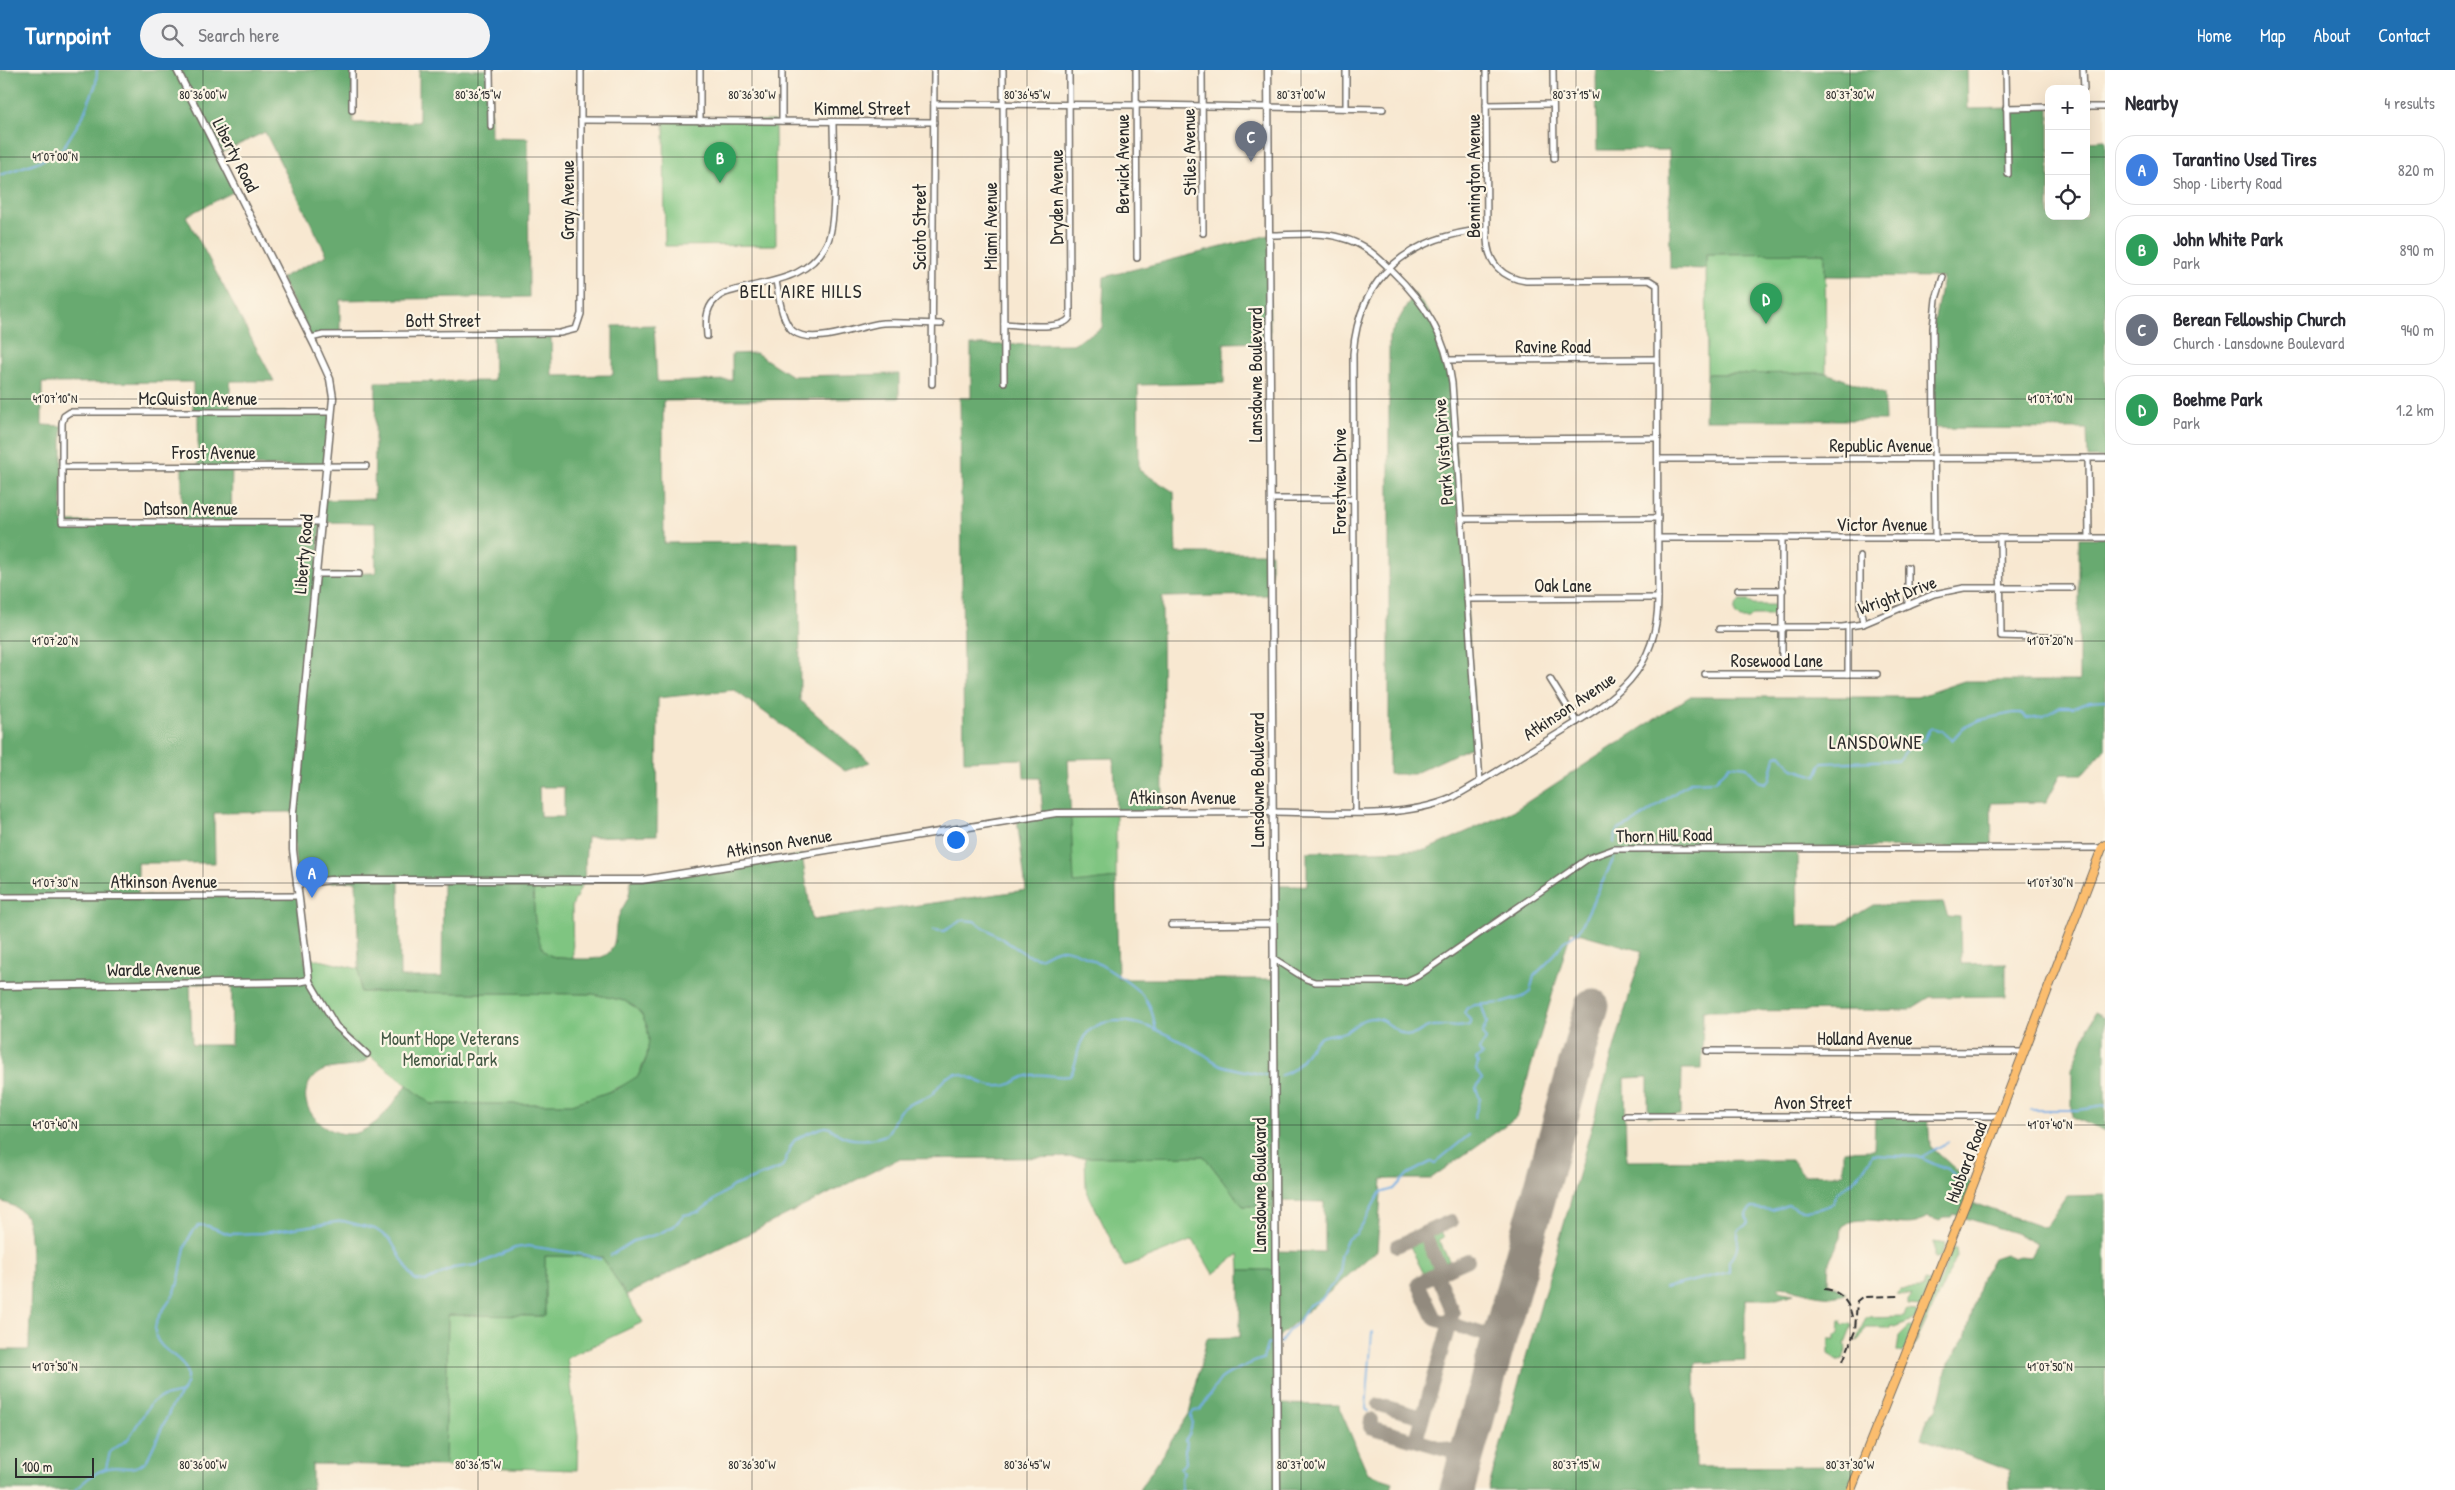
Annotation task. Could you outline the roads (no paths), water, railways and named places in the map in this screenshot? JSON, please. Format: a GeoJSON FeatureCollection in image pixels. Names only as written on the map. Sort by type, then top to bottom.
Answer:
{"type":"FeatureCollection","features":[{"type":"Feature","properties":{"kind":"main road","name":"Hubbard Road"},"geometry":{"type":"LineString","coordinates":[[1851,1490],[2000,1116],[2103,846]]}},
{"type":"Feature","properties":{"kind":"street","name":"Liberty Road"},"geometry":{"type":"LineString","coordinates":[[177,70],[330,378],[332,391],[331,412],[293,812],[293,850],[309,980],[336,1026],[368,1054]]}},
{"type":"Feature","properties":{"kind":"street"},"geometry":{"type":"LineString","coordinates":[[352,70],[352,110]]}},
{"type":"Feature","properties":{"kind":"street"},"geometry":{"type":"LineString","coordinates":[[490,70],[491,127]]}},
{"type":"Feature","properties":{"kind":"street","name":"Gray Avenue"},"geometry":{"type":"LineString","coordinates":[[576,329],[582,314],[581,70]]}},
{"type":"Feature","properties":{"kind":"street"},"geometry":{"type":"LineString","coordinates":[[700,70],[700,121]]}},
{"type":"Feature","properties":{"kind":"street"},"geometry":{"type":"LineString","coordinates":[[782,70],[782,121]]}},
{"type":"Feature","properties":{"kind":"street","name":"Scioto Street"},"geometry":{"type":"LineString","coordinates":[[932,384],[934,70]]}},
{"type":"Feature","properties":{"kind":"street","name":"Miami Avenue"},"geometry":{"type":"LineString","coordinates":[[1002,70],[1004,382]]}},
{"type":"Feature","properties":{"kind":"street","name":"Dryden Avenue"},"geometry":{"type":"LineString","coordinates":[[1004,324],[1059,326],[1067,322],[1070,317],[1069,70]]}},
{"type":"Feature","properties":{"kind":"street","name":"Berwick Avenue"},"geometry":{"type":"LineString","coordinates":[[1136,70],[1137,258]]}},
{"type":"Feature","properties":{"kind":"street","name":"Stiles Avenue"},"geometry":{"type":"LineString","coordinates":[[1202,70],[1203,233]]}},
{"type":"Feature","properties":{"kind":"street","name":"Lansdowne Boulevard"},"geometry":{"type":"LineString","coordinates":[[1268,70],[1277,1490]]}},
{"type":"Feature","properties":{"kind":"street"},"geometry":{"type":"LineString","coordinates":[[1346,70],[1346,108]]}},
{"type":"Feature","properties":{"kind":"street","name":"Bennington Avenue"},"geometry":{"type":"LineString","coordinates":[[1486,70],[1487,249],[1490,258],[1501,272],[1511,278],[1526,281],[1649,280],[1655,282]]}},
{"type":"Feature","properties":{"kind":"street"},"geometry":{"type":"LineString","coordinates":[[1553,70],[1554,158]]}},
{"type":"Feature","properties":{"kind":"street"},"geometry":{"type":"LineString","coordinates":[[2006,70],[2008,174]]}},
{"type":"Feature","properties":{"kind":"street"},"geometry":{"type":"LineString","coordinates":[[2084,70],[2084,85]]}},
{"type":"Feature","properties":{"kind":"street","name":"Kimmel Street"},"geometry":{"type":"LineString","coordinates":[[934,104],[1268,106],[1383,109]]}},
{"type":"Feature","properties":{"kind":"street"},"geometry":{"type":"LineString","coordinates":[[1486,105],[1553,104]]}},
{"type":"Feature","properties":{"kind":"street"},"geometry":{"type":"LineString","coordinates":[[2006,108],[2045,107]]}},
{"type":"Feature","properties":{"kind":"street"},"geometry":{"type":"LineString","coordinates":[[2090,107],[2105,107]]}},
{"type":"Feature","properties":{"kind":"street","name":"Kimmel Street"},"geometry":{"type":"LineString","coordinates":[[581,120],[934,122]]}},
{"type":"Feature","properties":{"kind":"street"},"geometry":{"type":"LineString","coordinates":[[707,336],[707,313],[715,299],[731,291],[776,281],[805,269],[820,254],[828,240],[833,218],[833,122]]}},
{"type":"Feature","properties":{"kind":"street","name":"Forestview Drive"},"geometry":{"type":"LineString","coordinates":[[1355,812],[1354,340],[1360,316],[1369,296],[1390,268],[1414,248],[1432,239],[1460,231],[1486,229]]}},
{"type":"Feature","properties":{"kind":"street","name":"Park Vista Drive"},"geometry":{"type":"LineString","coordinates":[[1269,235],[1341,237],[1369,250],[1414,293],[1429,313],[1441,336],[1448,360],[1456,439],[1480,782]]}},
{"type":"Feature","properties":{"kind":"street"},"geometry":{"type":"LineString","coordinates":[[1935,538],[1933,328],[1936,299],[1943,277]]}},
{"type":"Feature","properties":{"kind":"street"},"geometry":{"type":"LineString","coordinates":[[776,281],[787,323],[793,331],[800,334],[828,335],[882,323],[941,324]]}},
{"type":"Feature","properties":{"kind":"street","name":"Atkinson Avenue"},"geometry":{"type":"LineString","coordinates":[[297,884],[330,880],[642,880],[1056,813],[1405,811],[1427,807],[1452,798],[1577,722],[1617,695],[1640,668],[1655,635],[1658,598],[1658,438],[1655,282]]}},
{"type":"Feature","properties":{"kind":"street","name":"Bott Street"},"geometry":{"type":"LineString","coordinates":[[311,338],[323,334],[560,333],[576,329]]}},
{"type":"Feature","properties":{"kind":"street","name":"Ravine Road"},"geometry":{"type":"LineString","coordinates":[[1448,360],[1657,359]]}},
{"type":"Feature","properties":{"kind":"street","name":"McQuiston Avenue"},"geometry":{"type":"LineString","coordinates":[[62,467],[62,423],[65,415],[70,412],[331,412]]}},
{"type":"Feature","properties":{"kind":"street"},"geometry":{"type":"LineString","coordinates":[[1456,439],[1658,438]]}},
{"type":"Feature","properties":{"kind":"street"},"geometry":{"type":"LineString","coordinates":[[2088,458],[2089,538]]}},
{"type":"Feature","properties":{"kind":"street","name":"Republic Avenue"},"geometry":{"type":"LineString","coordinates":[[1658,459],[2105,458]]}},
{"type":"Feature","properties":{"kind":"street","name":"Frost Avenue"},"geometry":{"type":"LineString","coordinates":[[62,467],[366,466]]}},
{"type":"Feature","properties":{"kind":"street","name":"Datson Avenue"},"geometry":{"type":"LineString","coordinates":[[62,467],[62,522],[321,522]]}},
{"type":"Feature","properties":{"kind":"street"},"geometry":{"type":"LineString","coordinates":[[1270,499],[1353,499]]}},
{"type":"Feature","properties":{"kind":"street"},"geometry":{"type":"LineString","coordinates":[[1461,519],[1658,518]]}},
{"type":"Feature","properties":{"kind":"street","name":"Victor Avenue"},"geometry":{"type":"LineString","coordinates":[[1658,538],[2105,538]]}},
{"type":"Feature","properties":{"kind":"street"},"geometry":{"type":"LineString","coordinates":[[1782,538],[1782,674]]}},
{"type":"Feature","properties":{"kind":"street"},"geometry":{"type":"LineString","coordinates":[[2000,538],[2001,636],[2064,638]]}},
{"type":"Feature","properties":{"kind":"street"},"geometry":{"type":"LineString","coordinates":[[1860,556],[1860,605],[1863,624]]}},
{"type":"Feature","properties":{"kind":"street"},"geometry":{"type":"LineString","coordinates":[[1908,567],[1908,605]]}},
{"type":"Feature","properties":{"kind":"street"},"geometry":{"type":"LineString","coordinates":[[316,574],[359,574]]}},
{"type":"Feature","properties":{"kind":"street","name":"Wright Drive"},"geometry":{"type":"LineString","coordinates":[[1718,629],[1863,624],[1949,590],[2071,588]]}},
{"type":"Feature","properties":{"kind":"street"},"geometry":{"type":"LineString","coordinates":[[1738,590],[1783,590]]}},
{"type":"Feature","properties":{"kind":"street","name":"Oak Lane"},"geometry":{"type":"LineString","coordinates":[[1467,599],[1658,598]]}},
{"type":"Feature","properties":{"kind":"street","name":"Rosewood Lane"},"geometry":{"type":"LineString","coordinates":[[1848,626],[1848,674]]}},
{"type":"Feature","properties":{"kind":"street","name":"Rosewood Lane"},"geometry":{"type":"LineString","coordinates":[[1705,674],[1876,674]]}},
{"type":"Feature","properties":{"kind":"street"},"geometry":{"type":"LineString","coordinates":[[1550,679],[1577,722]]}},
{"type":"Feature","properties":{"kind":"street","name":"Thorn Hill Road"},"geometry":{"type":"LineString","coordinates":[[1273,958],[1306,980],[1315,982],[1405,982],[1442,960],[1589,858],[1614,848],[2103,846]]}},
{"type":"Feature","properties":{"kind":"street","name":"Atkinson Avenue"},"geometry":{"type":"LineString","coordinates":[[0,897],[298,896]]}},
{"type":"Feature","properties":{"kind":"street"},"geometry":{"type":"LineString","coordinates":[[1170,925],[1273,924]]}},
{"type":"Feature","properties":{"kind":"street","name":"Wardle Avenue"},"geometry":{"type":"LineString","coordinates":[[0,986],[297,982],[309,980]]}},
{"type":"Feature","properties":{"kind":"street","name":"Holland Avenue"},"geometry":{"type":"LineString","coordinates":[[1707,1051],[2024,1052]]}},
{"type":"Feature","properties":{"kind":"street","name":"Avon Street"},"geometry":{"type":"LineString","coordinates":[[1626,1116],[2000,1116]]}},
{"type":"Feature","properties":{"kind":"waterway"},"geometry":{"type":"LineString","coordinates":[[0,175],[43,160],[63,148],[83,116],[96,84],[97,70]]}},
{"type":"Feature","properties":{"kind":"waterway"},"geometry":{"type":"LineString","coordinates":[[1614,843],[1615,834],[1618,830],[1633,823],[1690,782],[1715,781],[1730,765],[1747,767],[1758,781],[1765,783],[1770,779],[1775,757],[1781,754],[1793,769],[1816,776],[1821,764],[1824,763],[1899,760],[1912,743],[1924,740],[1932,728],[1942,731],[1952,740],[1963,728],[1980,720],[2013,713],[2021,713],[2027,718],[2044,716],[2060,707],[2073,707],[2090,701],[2105,700]]}},
{"type":"Feature","properties":{"kind":"waterway"},"geometry":{"type":"LineString","coordinates":[[1281,1075],[1294,1069],[1313,1044],[1321,1037],[1344,1032],[1366,1019],[1378,1019],[1402,1033],[1410,1035],[1433,1026],[1459,1027],[1469,1025],[1471,1021],[1464,1013],[1467,1008],[1475,1005],[1502,1003],[1523,997],[1530,992],[1534,976],[1552,958],[1563,942],[1579,931],[1614,858]]}},
{"type":"Feature","properties":{"kind":"waterway"},"geometry":{"type":"LineString","coordinates":[[933,930],[944,931],[962,920],[974,921],[1027,955],[1039,958],[1060,949],[1073,951],[1109,970],[1141,994],[1151,1008],[1156,1031]]}},
{"type":"Feature","properties":{"kind":"waterway"},"geometry":{"type":"LineString","coordinates":[[1474,1118],[1480,1099],[1476,1088],[1482,1079],[1476,1070],[1478,1064],[1476,1059],[1482,1055],[1479,1050],[1486,1039],[1482,1034],[1487,1022],[1481,1004]]}},
{"type":"Feature","properties":{"kind":"waterway"},"geometry":{"type":"LineString","coordinates":[[611,1255],[633,1241],[658,1234],[674,1226],[684,1215],[699,1212],[733,1186],[781,1168],[792,1143],[811,1132],[827,1127],[851,1139],[869,1139],[886,1135],[902,1109],[909,1104],[930,1096],[951,1075],[964,1075],[992,1086],[1006,1086],[1025,1076],[1031,1075],[1070,1076],[1081,1042],[1089,1031],[1101,1024],[1115,1021],[1147,1026],[1179,1040],[1226,1067],[1266,1075]]}},
{"type":"Feature","properties":{"kind":"waterway"},"geometry":{"type":"LineString","coordinates":[[2031,1110],[2078,1110],[2105,1106]]}},
{"type":"Feature","properties":{"kind":"waterway"},"geometry":{"type":"LineString","coordinates":[[1280,1343],[1289,1330],[1297,1324],[1309,1305],[1322,1299],[1328,1289],[1335,1283],[1341,1272],[1340,1256],[1347,1239],[1356,1234],[1380,1193],[1394,1189],[1408,1174],[1431,1162],[1435,1163],[1469,1135]]}},
{"type":"Feature","properties":{"kind":"waterway"},"geometry":{"type":"LineString","coordinates":[[1921,1157],[1948,1142]]}},
{"type":"Feature","properties":{"kind":"waterway"},"geometry":{"type":"LineString","coordinates":[[1665,1288],[1729,1272],[1729,1262],[1737,1248],[1738,1231],[1748,1223],[1746,1216],[1752,1208],[1772,1210],[1788,1205],[1794,1208],[1810,1210],[1833,1204],[1836,1193],[1848,1186],[1857,1177],[1872,1155],[1921,1157],[1947,1169],[1965,1182]]}},
{"type":"Feature","properties":{"kind":"waterway"},"geometry":{"type":"LineString","coordinates":[[75,1490],[101,1471],[116,1467],[136,1467],[147,1460],[171,1408],[187,1382],[186,1371],[183,1365],[159,1343],[155,1330],[158,1318],[176,1289],[188,1239],[199,1225],[208,1226],[229,1234],[262,1233],[343,1221],[375,1229],[390,1239],[415,1280],[427,1281],[453,1268],[477,1265],[515,1248],[528,1246],[581,1254],[600,1259]]}},
{"type":"Feature","properties":{"kind":"waterway"},"geometry":{"type":"LineString","coordinates":[[1369,1411],[1366,1410],[1372,1332]]}},
{"type":"Feature","properties":{"kind":"waterway"},"geometry":{"type":"LineString","coordinates":[[1182,1490],[1181,1478],[1184,1473],[1180,1468],[1186,1463],[1185,1450],[1187,1442],[1185,1440],[1191,1428],[1191,1415],[1194,1411],[1200,1410],[1223,1377],[1263,1359],[1267,1345],[1273,1342]]}},
{"type":"Feature","properties":{"kind":"waterway"},"geometry":{"type":"LineString","coordinates":[[106,1468],[110,1452],[128,1439],[151,1403],[159,1398],[182,1393]]}},
{"type":"Feature","properties":{"kind":"railway"},"geometry":{"type":"LineString","coordinates":[[1824,1289],[1839,1294],[1849,1306],[1852,1317]]}},
{"type":"Feature","properties":{"kind":"railway"},"geometry":{"type":"LineString","coordinates":[[1843,1361],[1855,1331],[1857,1301],[1862,1297],[1898,1296]]}},
{"type":"Feature","properties":{"kind":"place","name":"Berean Fellowship Church"},"geometry":{"type":"Point","coordinates":[1251,162]}},
{"type":"Feature","properties":{"kind":"place","name":"John White Park"},"geometry":{"type":"Point","coordinates":[720,183]}},
{"type":"Feature","properties":{"kind":"place","name":"Boehme Park"},"geometry":{"type":"Point","coordinates":[1766,324]}},
{"type":"Feature","properties":{"kind":"place","name":"Tarantino Used Tires"},"geometry":{"type":"Point","coordinates":[312,898]}},
{"type":"Feature","properties":{"kind":"district","name":"BELL AIRE HILLS"},"geometry":{"type":"Point","coordinates":[801,291]}},
{"type":"Feature","properties":{"kind":"district","name":"LANSDOWNE"},"geometry":{"type":"Point","coordinates":[1876,742]}},
{"type":"Feature","properties":{"kind":"park label","name":"Mount Hope Veterans Memorial Park"},"geometry":{"type":"Point","coordinates":[450,1048]}}]}
